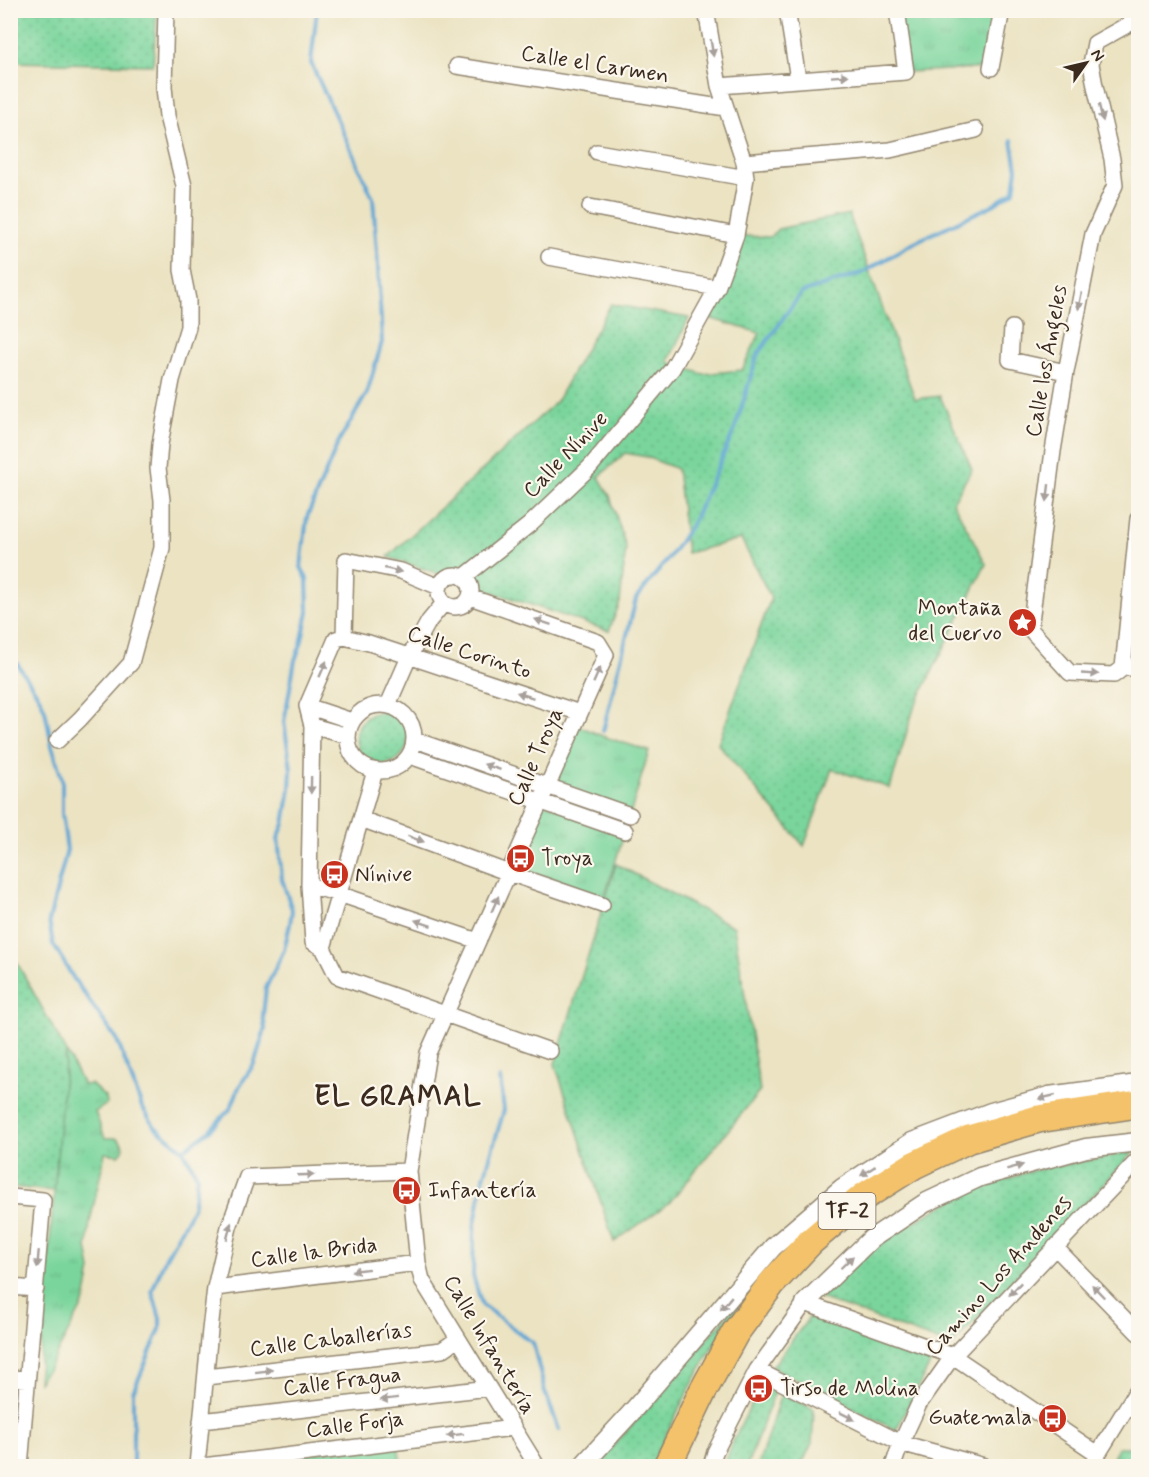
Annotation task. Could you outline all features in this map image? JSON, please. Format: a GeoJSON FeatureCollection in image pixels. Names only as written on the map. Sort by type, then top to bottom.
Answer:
{"type":"FeatureCollection","features":[{"type":"Feature","properties":{"kind":"highway","name":"TF-2"},"geometry":{"type":"LineString","coordinates":[[667,1467],[703,1391],[735,1333],[772,1283],[810,1242],[864,1197],[914,1165],[969,1139],[1038,1119],[1138,1104]]}},
{"type":"Feature","properties":{"kind":"highway","name":"TF-2"},"geometry":{"type":"LineString","coordinates":[[684,1467],[720,1392],[762,1320],[810,1264],[851,1224],[899,1191],[977,1152],[1022,1139],[1138,1120]]}},
{"type":"Feature","properties":{"kind":"street"},"geometry":{"type":"LineString","coordinates":[[57,741],[130,663],[162,548],[162,500],[158,468],[160,444],[172,380],[188,327],[188,300],[182,270],[183,186],[167,116],[164,87],[166,10]]}},
{"type":"Feature","properties":{"kind":"street","name":"Calle Nínive"},"geometry":{"type":"LineString","coordinates":[[464,577],[529,525],[590,467],[672,369],[717,288],[736,235],[746,178],[744,162],[719,86],[706,10]]}},
{"type":"Feature","properties":{"kind":"street"},"geometry":{"type":"LineString","coordinates":[[787,10],[798,79]]}},
{"type":"Feature","properties":{"kind":"street"},"geometry":{"type":"LineString","coordinates":[[719,86],[906,72],[897,10]]}},
{"type":"Feature","properties":{"kind":"street"},"geometry":{"type":"LineString","coordinates":[[991,68],[1002,10]]}},
{"type":"Feature","properties":{"kind":"street","name":"Calle los Ángeles"},"geometry":{"type":"LineString","coordinates":[[1131,668],[1114,675],[1071,673],[1030,629],[1053,451],[1066,372],[1093,234],[1115,185],[1113,159],[1091,64],[1095,44],[1138,19]]}},
{"type":"Feature","properties":{"kind":"street","name":"Calle el Carmen"},"geometry":{"type":"LineString","coordinates":[[457,66],[726,108]]}},
{"type":"Feature","properties":{"kind":"street"},"geometry":{"type":"LineString","coordinates":[[744,162],[890,150],[976,130]]}},
{"type":"Feature","properties":{"kind":"street"},"geometry":{"type":"LineString","coordinates":[[597,152],[746,178]]}},
{"type":"Feature","properties":{"kind":"street"},"geometry":{"type":"LineString","coordinates":[[590,207],[736,235]]}},
{"type":"Feature","properties":{"kind":"street"},"geometry":{"type":"LineString","coordinates":[[549,257],[717,288]]}},
{"type":"Feature","properties":{"kind":"street"},"geometry":{"type":"LineString","coordinates":[[1012,328],[1010,360],[1066,372]]}},
{"type":"Feature","properties":{"kind":"street"},"geometry":{"type":"LineString","coordinates":[[1131,668],[1138,519]]}},
{"type":"Feature","properties":{"kind":"street"},"geometry":{"type":"LineString","coordinates":[[439,587],[401,572],[346,560],[344,637],[336,639],[307,706],[312,726],[309,885],[313,942],[324,948],[337,976],[550,1051]]}},
{"type":"Feature","properties":{"kind":"street"},"geometry":{"type":"LineString","coordinates":[[449,575],[464,577],[470,586],[470,597],[467,601],[459,607],[444,603],[439,596],[441,582],[449,575]]}},
{"type":"Feature","properties":{"kind":"street","name":"Calle Troya"},"geometry":{"type":"LineString","coordinates":[[445,1015],[606,655],[598,642],[470,597]]}},
{"type":"Feature","properties":{"kind":"street"},"geometry":{"type":"LineString","coordinates":[[388,705],[409,657],[429,621],[444,603]]}},
{"type":"Feature","properties":{"kind":"street","name":"Calle Corinto"},"geometry":{"type":"LineString","coordinates":[[344,637],[369,643],[580,713]]}},
{"type":"Feature","properties":{"kind":"street"},"geometry":{"type":"LineString","coordinates":[[388,705],[404,713],[413,726],[415,740],[410,756],[403,764],[388,771],[375,771],[359,763],[350,750],[350,728],[361,711],[370,706],[388,705]]}},
{"type":"Feature","properties":{"kind":"street"},"geometry":{"type":"LineString","coordinates":[[307,706],[350,728]]}},
{"type":"Feature","properties":{"kind":"street"},"geometry":{"type":"LineString","coordinates":[[312,726],[350,728]]}},
{"type":"Feature","properties":{"kind":"street"},"geometry":{"type":"LineString","coordinates":[[415,740],[630,815]]}},
{"type":"Feature","properties":{"kind":"street"},"geometry":{"type":"LineString","coordinates":[[410,756],[625,831]]}},
{"type":"Feature","properties":{"kind":"street"},"geometry":{"type":"LineString","coordinates":[[324,948],[375,771]]}},
{"type":"Feature","properties":{"kind":"street"},"geometry":{"type":"LineString","coordinates":[[361,819],[602,905]]}},
{"type":"Feature","properties":{"kind":"street"},"geometry":{"type":"LineString","coordinates":[[309,885],[478,941]]}},
{"type":"Feature","properties":{"kind":"street","name":"Calle Infantería"},"geometry":{"type":"LineString","coordinates":[[445,1015],[428,1053],[409,1171],[418,1263],[423,1280],[537,1467]]}},
{"type":"Feature","properties":{"kind":"street"},"geometry":{"type":"LineString","coordinates":[[1105,1088],[1138,1076]]}},
{"type":"Feature","properties":{"kind":"street"},"geometry":{"type":"LineString","coordinates":[[582,1467],[773,1247],[842,1188],[912,1142],[991,1112],[1049,1096],[1138,1084]]}},
{"type":"Feature","properties":{"kind":"street"},"geometry":{"type":"LineString","coordinates":[[711,1467],[715,1452],[758,1370],[805,1303],[871,1239],[925,1203],[980,1177],[1086,1148],[1138,1142]]}},
{"type":"Feature","properties":{"kind":"street","name":"Camino Los Andenes"},"geometry":{"type":"LineString","coordinates":[[893,1467],[919,1404],[953,1356],[1138,1160]]}},
{"type":"Feature","properties":{"kind":"street"},"geometry":{"type":"LineString","coordinates":[[197,1467],[215,1288],[230,1227],[248,1177],[409,1171]]}},
{"type":"Feature","properties":{"kind":"street"},"geometry":{"type":"LineString","coordinates":[[10,1197],[43,1200],[20,1467]]}},
{"type":"Feature","properties":{"kind":"street"},"geometry":{"type":"LineString","coordinates":[[1055,1246],[1138,1333]]}},
{"type":"Feature","properties":{"kind":"street","name":"Calle la Brida"},"geometry":{"type":"LineString","coordinates":[[215,1288],[418,1263]]}},
{"type":"Feature","properties":{"kind":"street"},"geometry":{"type":"LineString","coordinates":[[10,1287],[36,1289]]}},
{"type":"Feature","properties":{"kind":"street"},"geometry":{"type":"LineString","coordinates":[[805,1303],[953,1356],[1095,1460],[1138,1389]]}},
{"type":"Feature","properties":{"kind":"street","name":"Calle Caballerías"},"geometry":{"type":"LineString","coordinates":[[206,1377],[442,1350],[458,1339]]}},
{"type":"Feature","properties":{"kind":"street"},"geometry":{"type":"LineString","coordinates":[[758,1370],[901,1443],[984,1467]]}},
{"type":"Feature","properties":{"kind":"street"},"geometry":{"type":"LineString","coordinates":[[10,1378],[27,1379]]}},
{"type":"Feature","properties":{"kind":"street","name":"Calle Fragua"},"geometry":{"type":"LineString","coordinates":[[201,1421],[489,1388]]}},
{"type":"Feature","properties":{"kind":"street","name":"Calle Forja"},"geometry":{"type":"LineString","coordinates":[[203,1467],[513,1428]]}},
{"type":"Feature","properties":{"kind":"green space"},"geometry":{"type":"Polygon","coordinates":[[[11,10],[157,11],[153,65],[11,62],[11,10]]]}},
{"type":"Feature","properties":{"kind":"green space"},"geometry":{"type":"Polygon","coordinates":[[[897,11],[1002,11],[991,68],[906,72],[897,11]]]}},
{"type":"Feature","properties":{"kind":"green space"},"geometry":{"type":"Polygon","coordinates":[[[849,214],[915,399],[940,396],[972,469],[953,502],[986,564],[914,708],[890,788],[832,769],[804,846],[718,744],[771,598],[741,539],[687,553],[677,469],[647,457],[625,453],[599,477],[610,496],[626,547],[620,602],[609,631],[388,557],[556,402],[611,304],[689,318],[668,362],[703,374],[742,370],[760,333],[709,318],[741,236],[770,237],[778,229],[849,214]]]}},
{"type":"Feature","properties":{"kind":"green space"},"geometry":{"type":"Polygon","coordinates":[[[377,712],[387,712],[401,719],[408,738],[401,757],[387,764],[377,764],[367,760],[360,753],[356,743],[356,733],[360,723],[367,716],[377,712]]]}},
{"type":"Feature","properties":{"kind":"green space"},"geometry":{"type":"Polygon","coordinates":[[[575,724],[602,736],[649,751],[630,815],[547,786],[575,724]]]}},
{"type":"Feature","properties":{"kind":"green space"},"geometry":{"type":"Polygon","coordinates":[[[540,802],[625,831],[602,905],[509,873],[540,802]]]}},
{"type":"Feature","properties":{"kind":"green space"},"geometry":{"type":"Polygon","coordinates":[[[616,864],[734,927],[760,1091],[669,1203],[614,1242],[555,1064],[616,864]]]}},
{"type":"Feature","properties":{"kind":"green space"},"geometry":{"type":"Polygon","coordinates":[[[10,950],[66,1051],[55,1191],[11,1187],[10,950]]]}},
{"type":"Feature","properties":{"kind":"green space"},"geometry":{"type":"Polygon","coordinates":[[[66,1051],[83,1085],[91,1084],[106,1098],[107,1104],[95,1112],[105,1138],[117,1138],[124,1148],[119,1155],[105,1153],[90,1222],[87,1247],[91,1270],[85,1301],[49,1368],[38,1382],[66,1051]]]}},
{"type":"Feature","properties":{"kind":"green space"},"geometry":{"type":"Polygon","coordinates":[[[1134,1152],[951,1346],[820,1298],[885,1238],[964,1194],[1031,1171],[1134,1152]]]}},
{"type":"Feature","properties":{"kind":"green space"},"geometry":{"type":"Polygon","coordinates":[[[752,1279],[757,1281],[712,1348],[651,1466],[596,1466],[728,1315],[724,1312],[752,1279]]]}},
{"type":"Feature","properties":{"kind":"green space"},"geometry":{"type":"Polygon","coordinates":[[[811,1315],[931,1362],[896,1430],[772,1367],[811,1315]]]}},
{"type":"Feature","properties":{"kind":"green space"},"geometry":{"type":"Polygon","coordinates":[[[764,1387],[775,1391],[747,1466],[724,1466],[734,1439],[759,1389],[764,1387]]]}},
{"type":"Feature","properties":{"kind":"green space"},"geometry":{"type":"Polygon","coordinates":[[[781,1394],[814,1409],[812,1443],[801,1466],[758,1466],[781,1394]]]}},
{"type":"Feature","properties":{"kind":"green space"},"geometry":{"type":"Polygon","coordinates":[[[398,1442],[401,1466],[305,1466],[304,1454],[398,1442]]]}},
{"type":"Feature","properties":{"kind":"green space"},"geometry":{"type":"Polygon","coordinates":[[[1118,1447],[1134,1447],[1138,1451],[1138,1466],[1110,1466],[1118,1447]]]}},
{"type":"Feature","properties":{"kind":"waterway"},"geometry":{"type":"LineString","coordinates":[[183,1150],[209,1131],[231,1108],[239,1087],[254,1064],[265,1029],[263,1015],[266,988],[284,950],[292,910],[282,879],[278,838],[284,824],[291,769],[284,722],[295,660],[308,612],[307,579],[301,567],[307,517],[338,443],[367,393],[382,342],[373,198],[311,63],[317,10]]}},
{"type":"Feature","properties":{"kind":"waterway"},"geometry":{"type":"LineString","coordinates":[[603,731],[636,599],[693,522],[735,429],[757,356],[801,293],[862,273],[917,241],[993,205],[1014,191],[1017,169],[1012,140]]}},
{"type":"Feature","properties":{"kind":"waterway"},"geometry":{"type":"LineString","coordinates":[[10,653],[40,698],[45,710],[52,746],[62,779],[62,813],[67,850],[49,921],[53,944],[74,979],[117,1040],[142,1107],[155,1127],[183,1150],[197,1175],[193,1208],[165,1259],[152,1291],[160,1318],[160,1329],[133,1392],[133,1466]]}},
{"type":"Feature","properties":{"kind":"waterway"},"geometry":{"type":"LineString","coordinates":[[500,1079],[504,1110],[482,1184],[474,1229],[473,1276],[482,1305],[533,1343],[545,1392],[559,1430]]}},
{"type":"Feature","properties":{"kind":"place","name":"Montaña del Cuervo"},"geometry":{"type":"Point","coordinates":[1023,622]}},
{"type":"Feature","properties":{"kind":"place","name":"Troya"},"geometry":{"type":"Point","coordinates":[520,859]}},
{"type":"Feature","properties":{"kind":"place","name":"Nínive"},"geometry":{"type":"Point","coordinates":[334,875]}},
{"type":"Feature","properties":{"kind":"place","name":"Infantería"},"geometry":{"type":"Point","coordinates":[407,1191]}},
{"type":"Feature","properties":{"kind":"place","name":"Tirso de Molina"},"geometry":{"type":"Point","coordinates":[759,1389]}},
{"type":"Feature","properties":{"kind":"place","name":"Guatemala"},"geometry":{"type":"Point","coordinates":[1053,1418]}},
{"type":"Feature","properties":{"kind":"district","name":"EL GRAMAL"},"geometry":{"type":"Point","coordinates":[398,1097]}}]}
